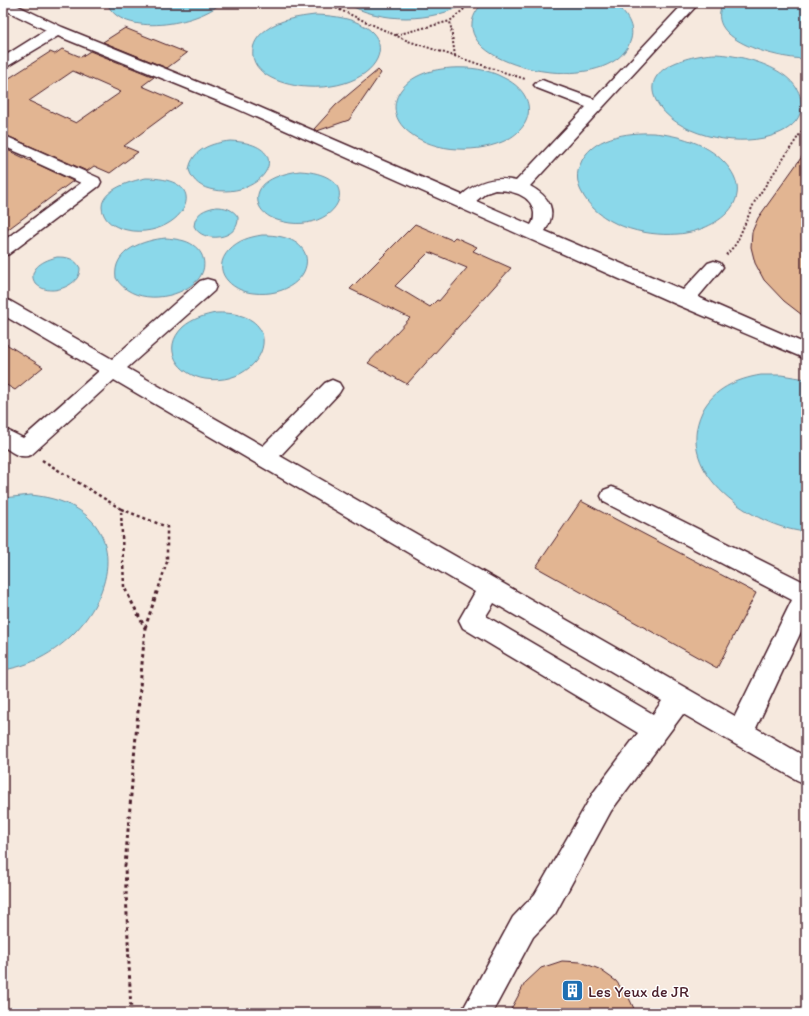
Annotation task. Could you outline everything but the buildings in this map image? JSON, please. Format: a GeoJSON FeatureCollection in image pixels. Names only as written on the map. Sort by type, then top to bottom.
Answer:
{"type":"FeatureCollection","features":[{"type":"Feature","properties":{"kind":"lane"},"geometry":{"type":"LineString","coordinates":[[519,188],[692,3]]}},
{"type":"Feature","properties":{"kind":"lane"},"geometry":{"type":"LineString","coordinates":[[3,4],[57,30],[239,104],[806,352]]}},
{"type":"Feature","properties":{"kind":"lane"},"geometry":{"type":"LineString","coordinates":[[3,63],[57,30]]}},
{"type":"Feature","properties":{"kind":"lane"},"geometry":{"type":"LineString","coordinates":[[542,85],[596,105]]}},
{"type":"Feature","properties":{"kind":"lane"},"geometry":{"type":"LineString","coordinates":[[3,140],[92,182],[3,250]]}},
{"type":"Feature","properties":{"kind":"lane"},"geometry":{"type":"LineString","coordinates":[[464,203],[486,186],[502,184],[519,188],[535,196],[542,205],[543,218],[534,233]]}},
{"type":"Feature","properties":{"kind":"lane"},"geometry":{"type":"LineString","coordinates":[[686,300],[714,267]]}},
{"type":"Feature","properties":{"kind":"lane"},"geometry":{"type":"LineString","coordinates":[[3,436],[24,449],[207,286]]}},
{"type":"Feature","properties":{"kind":"lane"},"geometry":{"type":"LineString","coordinates":[[3,306],[806,771]]}},
{"type":"Feature","properties":{"kind":"lane"},"geometry":{"type":"LineString","coordinates":[[265,458],[332,388]]}},
{"type":"Feature","properties":{"kind":"lane"},"geometry":{"type":"LineString","coordinates":[[612,496],[806,595],[740,733]]}},
{"type":"Feature","properties":{"kind":"lane"},"geometry":{"type":"LineString","coordinates":[[490,588],[470,620],[657,730]]}},
{"type":"Feature","properties":{"kind":"lane"},"geometry":{"type":"LineString","coordinates":[[476,1013],[523,927],[545,904],[602,802],[680,698]]}},
{"type":"Feature","properties":{"kind":"path"},"geometry":{"type":"LineString","coordinates":[[325,3],[349,12],[395,35],[542,85]]}},
{"type":"Feature","properties":{"kind":"path"},"geometry":{"type":"LineString","coordinates":[[395,35],[450,21],[471,3]]}},
{"type":"Feature","properties":{"kind":"path"},"geometry":{"type":"LineString","coordinates":[[450,21],[455,56]]}},
{"type":"Feature","properties":{"kind":"path"},"geometry":{"type":"LineString","coordinates":[[714,267],[736,244],[756,201],[787,152],[806,126]]}},
{"type":"Feature","properties":{"kind":"path"},"geometry":{"type":"LineString","coordinates":[[24,449],[121,509],[167,527],[167,562],[145,628],[125,866],[131,1013]]}},
{"type":"Feature","properties":{"kind":"path"},"geometry":{"type":"LineString","coordinates":[[121,509],[124,587],[145,628]]}},
{"type":"Feature","properties":{"kind":"shaded area"},"geometry":{"type":"Polygon","coordinates":[[[3,3],[806,3],[806,1013],[3,1013],[3,3]]]}},
{"type":"Feature","properties":{"kind":"water"},"geometry":{"type":"Polygon","coordinates":[[[107,3],[221,3],[210,11],[179,22],[143,24],[128,21],[115,14],[107,3]]]}},
{"type":"Feature","properties":{"kind":"water"},"geometry":{"type":"Polygon","coordinates":[[[346,3],[466,3],[453,10],[438,14],[406,18],[374,14],[359,10],[346,3]]]}},
{"type":"Feature","properties":{"kind":"water"},"geometry":{"type":"Polygon","coordinates":[[[483,3],[613,3],[628,18],[632,33],[631,39],[617,59],[592,70],[561,73],[528,68],[499,58],[479,43],[472,24],[483,3]]]}},
{"type":"Feature","properties":{"kind":"water"},"geometry":{"type":"Polygon","coordinates":[[[723,3],[806,3],[806,59],[780,56],[764,52],[748,46],[734,38],[724,28],[720,17],[723,3]]]}},
{"type":"Feature","properties":{"kind":"water"},"geometry":{"type":"Polygon","coordinates":[[[315,15],[346,19],[367,28],[378,40],[379,54],[372,67],[357,78],[335,85],[307,87],[280,82],[263,73],[253,58],[253,49],[260,36],[271,26],[277,23],[315,15]]]}},
{"type":"Feature","properties":{"kind":"water"},"geometry":{"type":"Polygon","coordinates":[[[715,54],[741,58],[770,67],[794,84],[800,95],[801,109],[796,121],[777,134],[748,140],[731,140],[698,133],[670,118],[660,107],[654,94],[654,83],[659,74],[679,61],[692,57],[715,54]]]}},
{"type":"Feature","properties":{"kind":"water"},"geometry":{"type":"Polygon","coordinates":[[[451,68],[472,68],[485,71],[498,75],[515,85],[523,93],[527,102],[527,120],[521,128],[513,136],[502,142],[490,146],[465,149],[438,146],[425,142],[404,128],[396,114],[395,107],[396,100],[403,87],[424,73],[451,68]]]}},
{"type":"Feature","properties":{"kind":"water"},"geometry":{"type":"Polygon","coordinates":[[[653,133],[691,141],[717,155],[724,162],[734,176],[737,189],[735,201],[729,211],[719,220],[692,232],[678,234],[651,233],[637,231],[610,220],[588,203],[579,185],[578,171],[585,156],[592,148],[601,142],[621,135],[653,133]]]}},
{"type":"Feature","properties":{"kind":"water"},"geometry":{"type":"Polygon","coordinates":[[[230,141],[251,144],[264,151],[268,160],[267,170],[259,179],[247,187],[232,191],[214,190],[198,184],[189,170],[194,157],[204,148],[216,143],[230,141]]]}},
{"type":"Feature","properties":{"kind":"water"},"geometry":{"type":"Polygon","coordinates":[[[300,171],[322,175],[335,183],[339,193],[337,204],[328,214],[315,221],[297,224],[277,220],[263,211],[258,202],[258,194],[265,183],[279,176],[300,171]]]}},
{"type":"Feature","properties":{"kind":"water"},"geometry":{"type":"Polygon","coordinates":[[[146,178],[169,181],[182,188],[186,197],[184,208],[175,218],[162,227],[146,231],[127,230],[117,227],[111,223],[104,215],[102,207],[108,194],[123,185],[146,178]]]}},
{"type":"Feature","properties":{"kind":"water"},"geometry":{"type":"Polygon","coordinates":[[[216,207],[231,210],[238,217],[237,225],[233,231],[220,237],[212,237],[198,232],[194,226],[198,215],[201,212],[216,207]]]}},
{"type":"Feature","properties":{"kind":"water"},"geometry":{"type":"Polygon","coordinates":[[[262,235],[284,237],[298,245],[305,255],[306,266],[300,277],[289,287],[273,292],[253,293],[237,288],[231,284],[222,272],[222,265],[229,250],[240,241],[262,235]]]}},
{"type":"Feature","properties":{"kind":"water"},"geometry":{"type":"Polygon","coordinates":[[[166,238],[187,242],[198,249],[204,264],[198,280],[184,290],[174,294],[152,297],[141,296],[131,292],[123,286],[116,278],[116,268],[119,260],[124,254],[139,244],[166,238]]]}},
{"type":"Feature","properties":{"kind":"water"},"geometry":{"type":"Polygon","coordinates":[[[57,257],[67,258],[76,262],[80,268],[77,278],[69,285],[58,289],[48,290],[40,287],[34,282],[33,275],[36,269],[43,262],[57,257]]]}},
{"type":"Feature","properties":{"kind":"water"},"geometry":{"type":"Polygon","coordinates":[[[216,313],[240,315],[255,323],[262,335],[262,348],[256,361],[243,372],[226,379],[205,379],[196,377],[181,367],[176,360],[173,352],[173,344],[176,335],[187,324],[199,318],[216,313]]]}},
{"type":"Feature","properties":{"kind":"water"},"geometry":{"type":"Polygon","coordinates":[[[761,375],[781,375],[806,379],[806,532],[785,528],[764,520],[743,508],[724,493],[708,476],[699,456],[696,435],[702,412],[712,397],[719,391],[735,382],[761,375]]]}},
{"type":"Feature","properties":{"kind":"water"},"geometry":{"type":"Polygon","coordinates":[[[31,495],[72,506],[96,526],[107,553],[104,582],[91,612],[68,639],[38,659],[3,670],[3,498],[31,495]]]}},
{"type":"Feature","properties":{"kind":"place","name":"Les Yeux de JR"},"geometry":{"type":"Point","coordinates":[572,991]}}]}
